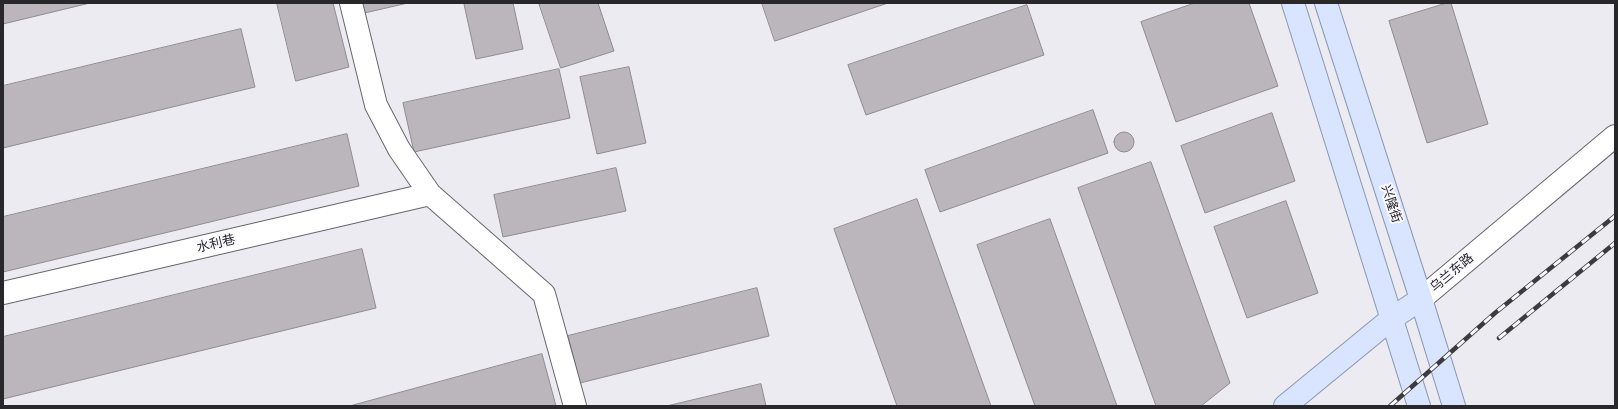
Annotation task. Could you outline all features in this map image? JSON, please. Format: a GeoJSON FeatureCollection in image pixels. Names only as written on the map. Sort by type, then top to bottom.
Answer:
{"type":"FeatureCollection","features":[{"type":"Feature","properties":{"kind":"main road"},"geometry":{"type":"LineString","coordinates":[[1292,3],[1419,406]]}},
{"type":"Feature","properties":{"kind":"main road","name":"兴隆街"},"geometry":{"type":"LineString","coordinates":[[1326,3],[1454,406]]}},
{"type":"Feature","properties":{"kind":"main road","name":"乌兰东路"},"geometry":{"type":"LineString","coordinates":[[1285,406],[1391,319],[1421,299]]}},
{"type":"Feature","properties":{"kind":"street"},"geometry":{"type":"LineString","coordinates":[[351,3],[376,105],[399,149],[430,194],[544,294],[575,406]]}},
{"type":"Feature","properties":{"kind":"street","name":"乌兰东路"},"geometry":{"type":"LineString","coordinates":[[1421,299],[1615,136]]}},
{"type":"Feature","properties":{"kind":"street","name":"水利巷"},"geometry":{"type":"LineString","coordinates":[[3,293],[430,194]]}},
{"type":"Feature","properties":{"kind":"building"},"geometry":{"type":"Polygon","coordinates":[[[3,3],[90,3],[3,24],[3,3]]]}},
{"type":"Feature","properties":{"kind":"building"},"geometry":{"type":"Polygon","coordinates":[[[277,3],[333,3],[349,67],[296,81],[277,3]]]}},
{"type":"Feature","properties":{"kind":"building"},"geometry":{"type":"Polygon","coordinates":[[[357,3],[408,3],[360,14],[357,3]]]}},
{"type":"Feature","properties":{"kind":"building"},"geometry":{"type":"Polygon","coordinates":[[[513,3],[523,49],[476,59],[464,4],[513,3]]]}},
{"type":"Feature","properties":{"kind":"building"},"geometry":{"type":"Polygon","coordinates":[[[539,3],[598,3],[614,51],[561,68],[539,3]]]}},
{"type":"Feature","properties":{"kind":"building"},"geometry":{"type":"Polygon","coordinates":[[[762,3],[888,3],[775,41],[762,3]]]}},
{"type":"Feature","properties":{"kind":"building"},"geometry":{"type":"Polygon","coordinates":[[[1195,3],[1249,3],[1278,86],[1176,122],[1141,22],[1195,3]]]}},
{"type":"Feature","properties":{"kind":"building"},"geometry":{"type":"Polygon","coordinates":[[[1451,3],[1488,124],[1427,143],[1389,21],[1451,3]]]}},
{"type":"Feature","properties":{"kind":"building"},"geometry":{"type":"Polygon","coordinates":[[[1027,5],[1044,55],[866,115],[848,65],[1027,5]]]}},
{"type":"Feature","properties":{"kind":"building"},"geometry":{"type":"Polygon","coordinates":[[[241,29],[255,87],[3,148],[3,86],[241,29]]]}},
{"type":"Feature","properties":{"kind":"building"},"geometry":{"type":"Polygon","coordinates":[[[629,67],[646,143],[597,154],[580,77],[629,67]]]}},
{"type":"Feature","properties":{"kind":"building"},"geometry":{"type":"Polygon","coordinates":[[[559,69],[570,118],[414,152],[403,103],[559,69]]]}},
{"type":"Feature","properties":{"kind":"building"},"geometry":{"type":"Polygon","coordinates":[[[1093,110],[1108,153],[940,212],[925,170],[1093,110]]]}},
{"type":"Feature","properties":{"kind":"building"},"geometry":{"type":"Polygon","coordinates":[[[1272,113],[1295,181],[1205,213],[1181,146],[1272,113]]]}},
{"type":"Feature","properties":{"kind":"building"},"geometry":{"type":"Polygon","coordinates":[[[1124,132],[1131,135],[1134,142],[1131,149],[1124,152],[1117,149],[1114,142],[1117,135],[1124,132]]]}},
{"type":"Feature","properties":{"kind":"building"},"geometry":{"type":"Polygon","coordinates":[[[347,134],[359,186],[3,272],[3,217],[347,134]]]}},
{"type":"Feature","properties":{"kind":"building"},"geometry":{"type":"Polygon","coordinates":[[[1151,162],[1230,383],[1201,406],[1156,406],[1078,188],[1151,162]]]}},
{"type":"Feature","properties":{"kind":"building"},"geometry":{"type":"Polygon","coordinates":[[[616,168],[626,211],[503,237],[494,195],[616,168]]]}},
{"type":"Feature","properties":{"kind":"building"},"geometry":{"type":"Polygon","coordinates":[[[917,199],[991,406],[897,406],[834,229],[917,199]]]}},
{"type":"Feature","properties":{"kind":"building"},"geometry":{"type":"Polygon","coordinates":[[[1286,201],[1318,293],[1247,318],[1214,227],[1286,201]]]}},
{"type":"Feature","properties":{"kind":"building"},"geometry":{"type":"Polygon","coordinates":[[[1050,219],[1117,406],[1035,406],[977,245],[1050,219]]]}},
{"type":"Feature","properties":{"kind":"building"},"geometry":{"type":"Polygon","coordinates":[[[362,249],[376,308],[3,399],[3,337],[362,249]]]}},
{"type":"Feature","properties":{"kind":"building"},"geometry":{"type":"Polygon","coordinates":[[[757,288],[769,336],[580,383],[568,336],[757,288]]]}},
{"type":"Feature","properties":{"kind":"building"},"geometry":{"type":"Polygon","coordinates":[[[542,354],[556,406],[350,406],[542,354]]]}},
{"type":"Feature","properties":{"kind":"building"},"geometry":{"type":"Polygon","coordinates":[[[761,384],[766,406],[667,406],[761,384]]]}},
{"type":"Feature","properties":{"kind":"railway"},"geometry":{"type":"LineString","coordinates":[[1390,406],[1495,313],[1615,216]]}},
{"type":"Feature","properties":{"kind":"railway"},"geometry":{"type":"LineString","coordinates":[[1499,338],[1615,243]]}}]}
